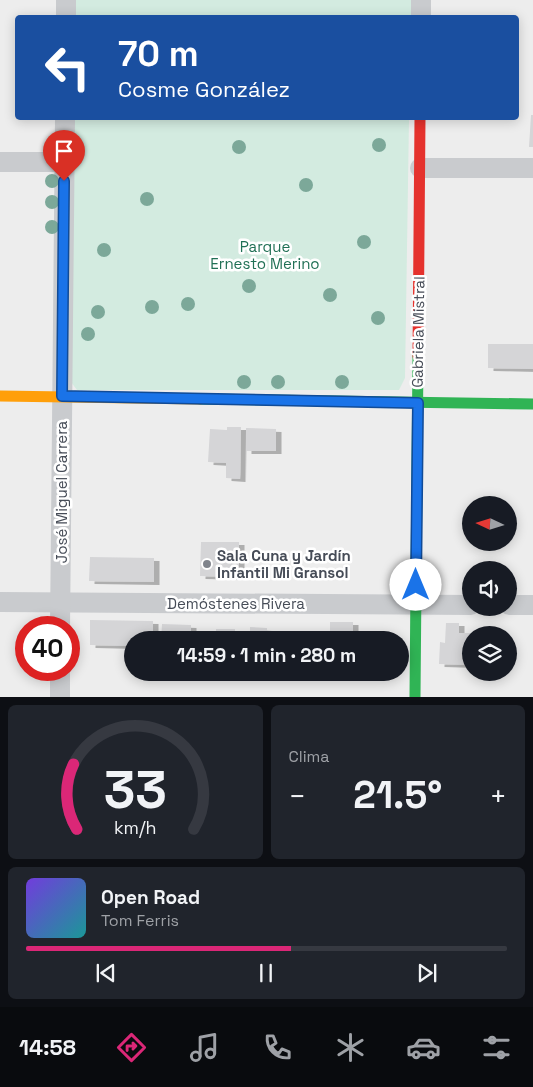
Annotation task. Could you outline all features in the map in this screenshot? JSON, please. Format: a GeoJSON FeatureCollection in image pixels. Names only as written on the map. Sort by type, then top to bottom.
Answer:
{"type":"FeatureCollection","features":[{"type":"Feature","properties":{"kind":"street"},"geometry":{"type":"LineString","coordinates":[[66,0],[66,15]]}},
{"type":"Feature","properties":{"kind":"street"},"geometry":{"type":"LineString","coordinates":[[421,0],[421,15]]}},
{"type":"Feature","properties":{"kind":"street","name":"José Miguel Carrera"},"geometry":{"type":"LineString","coordinates":[[60,616],[65,120]]}},
{"type":"Feature","properties":{"kind":"street","name":"Gabriela Mistral"},"geometry":{"type":"LineString","coordinates":[[415,697],[420,120]]}},
{"type":"Feature","properties":{"kind":"street"},"geometry":{"type":"LineString","coordinates":[[0,162],[64,162]]}},
{"type":"Feature","properties":{"kind":"street"},"geometry":{"type":"LineString","coordinates":[[420,168],[533,168]]}},
{"type":"Feature","properties":{"kind":"street"},"geometry":{"type":"LineString","coordinates":[[0,396],[533,404]]}},
{"type":"Feature","properties":{"kind":"street","name":"Demóstenes Rivera"},"geometry":{"type":"LineString","coordinates":[[0,602],[462,605]]}},
{"type":"Feature","properties":{"kind":"street"},"geometry":{"type":"LineString","coordinates":[[517,605],[533,605]]}},
{"type":"Feature","properties":{"kind":"street"},"geometry":{"type":"LineString","coordinates":[[60,681],[60,697]]}},
{"type":"Feature","properties":{"kind":"green space"},"geometry":{"type":"Polygon","coordinates":[[[72,0],[411,0],[411,15],[72,15],[72,0]]]}},
{"type":"Feature","properties":{"kind":"green space","name":"Parque Ernesto Merino"},"geometry":{"type":"Polygon","coordinates":[[[71,120],[409,120],[405,378],[399,390],[77,390],[68,378],[71,120]]]}},
{"type":"Feature","properties":{"kind":"building"},"geometry":{"type":"Polygon","coordinates":[[[531,115],[533,115],[533,147],[529,147],[531,115]]]}},
{"type":"Feature","properties":{"kind":"building"},"geometry":{"type":"Polygon","coordinates":[[[488,344],[533,344],[533,369],[488,368],[488,344]]]}},
{"type":"Feature","properties":{"kind":"building"},"geometry":{"type":"Polygon","coordinates":[[[227,427],[241,427],[240,479],[226,478],[226,463],[208,462],[210,429],[227,430],[227,427]]]}},
{"type":"Feature","properties":{"kind":"building"},"geometry":{"type":"Polygon","coordinates":[[[246,428],[276,429],[276,451],[246,451],[246,428]]]}},
{"type":"Feature","properties":{"kind":"building"},"geometry":{"type":"Polygon","coordinates":[[[201,542],[239,542],[239,577],[200,576],[201,542]]]}},
{"type":"Feature","properties":{"kind":"building"},"geometry":{"type":"Polygon","coordinates":[[[90,557],[154,558],[154,582],[89,581],[90,557]]]}},
{"type":"Feature","properties":{"kind":"building"},"geometry":{"type":"Polygon","coordinates":[[[90,620],[153,621],[153,631],[124,631],[124,646],[90,645],[90,620]]]}},
{"type":"Feature","properties":{"kind":"building"},"geometry":{"type":"Polygon","coordinates":[[[330,622],[353,622],[353,631],[330,631],[330,622]]]}},
{"type":"Feature","properties":{"kind":"building"},"geometry":{"type":"Polygon","coordinates":[[[446,623],[459,623],[459,633],[462,633],[462,665],[439,664],[440,642],[445,643],[446,623]]]}},
{"type":"Feature","properties":{"kind":"building"},"geometry":{"type":"Polygon","coordinates":[[[162,624],[191,625],[191,631],[162,631],[162,624]]]}},
{"type":"Feature","properties":{"kind":"building"},"geometry":{"type":"Polygon","coordinates":[[[250,627],[267,628],[267,631],[250,631],[250,627]]]}},
{"type":"Feature","properties":{"kind":"building"},"geometry":{"type":"Polygon","coordinates":[[[216,629],[235,629],[235,631],[216,631],[216,629]]]}},
{"type":"Feature","properties":{"kind":"traffic: fast"},"geometry":{"type":"LineString","coordinates":[[415,697],[418,356]]}},
{"type":"Feature","properties":{"kind":"traffic: fast"},"geometry":{"type":"LineString","coordinates":[[200,399],[533,404]]}},
{"type":"Feature","properties":{"kind":"traffic: slow"},"geometry":{"type":"LineString","coordinates":[[0,396],[200,399]]}},
{"type":"Feature","properties":{"kind":"traffic: jam"},"geometry":{"type":"LineString","coordinates":[[418,356],[420,120]]}},
{"type":"Feature","properties":{"kind":"place","name":"Sala Cuna y Jardín Infantil Mi Gransol"},"geometry":{"type":"Point","coordinates":[207,564]}},
{"type":"Feature","properties":{"kind":"route"},"geometry":{"type":"LineString","coordinates":[[64,181],[62,396],[418,403],[416,585]]}}]}
